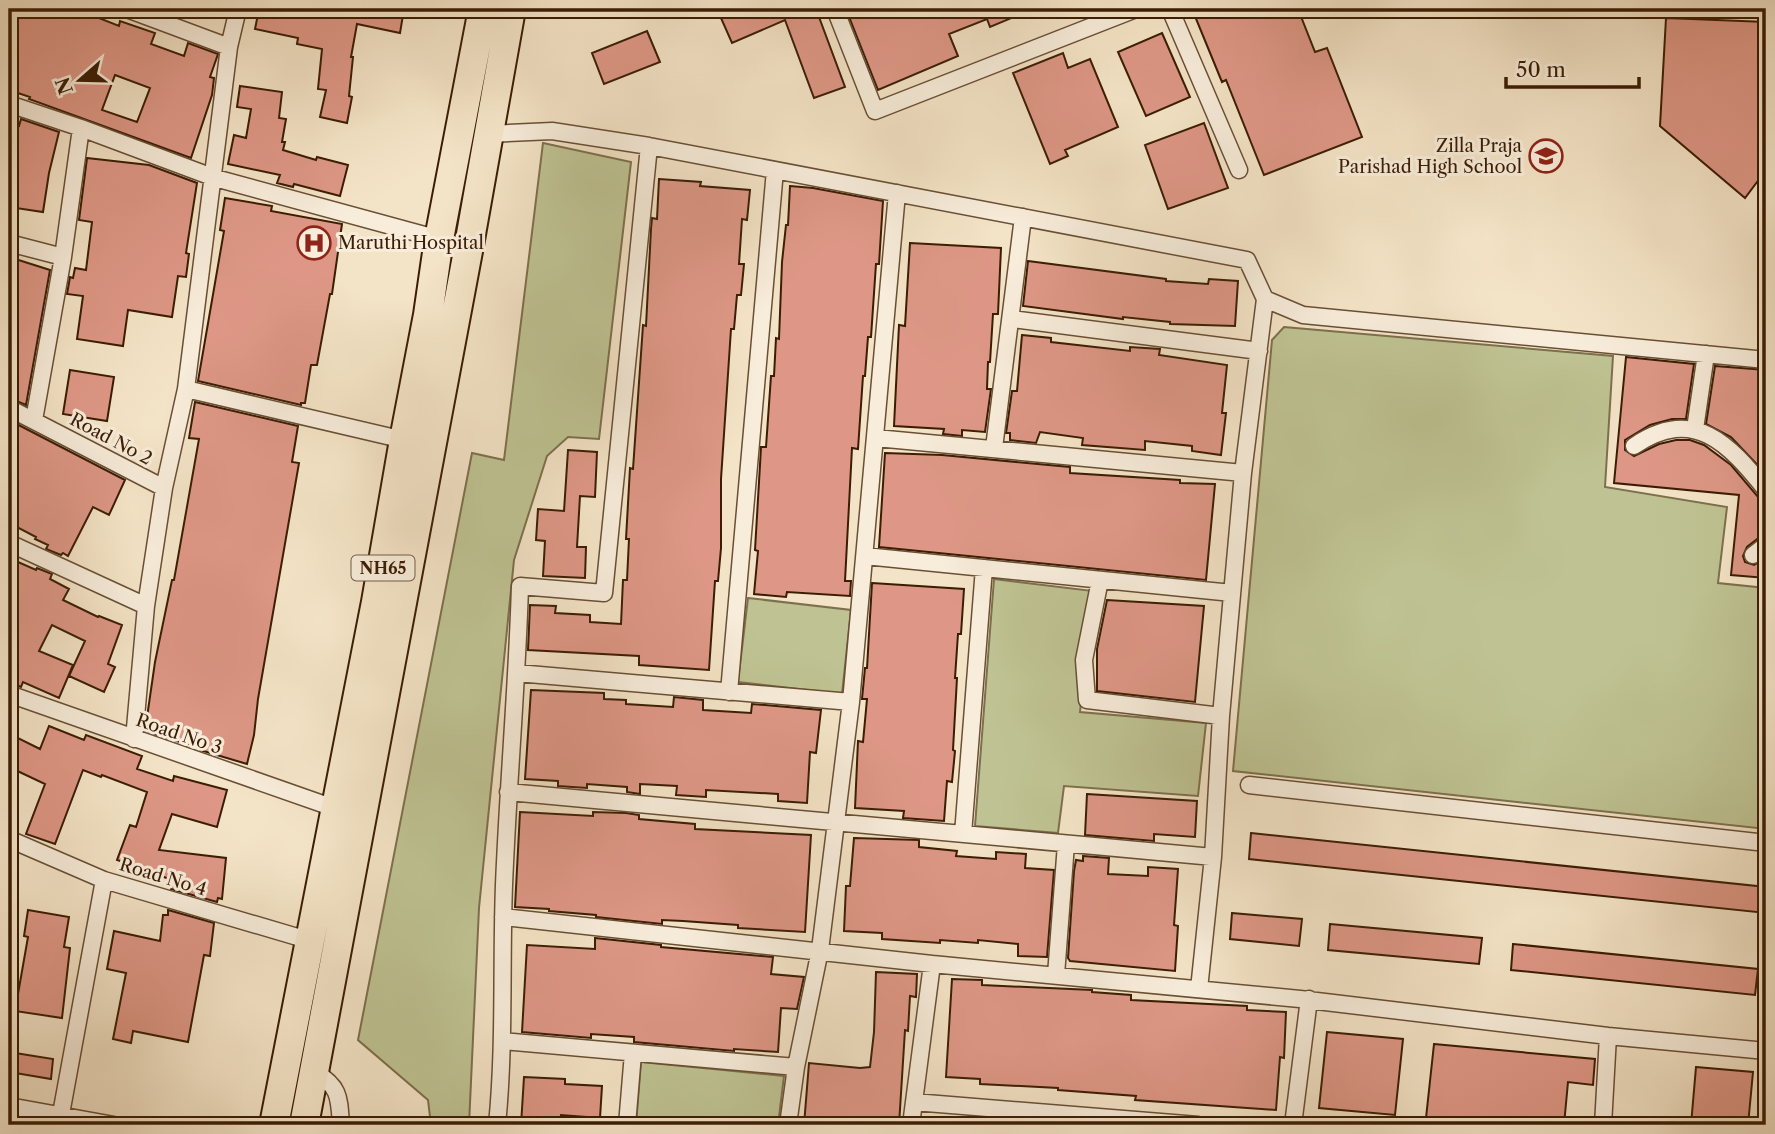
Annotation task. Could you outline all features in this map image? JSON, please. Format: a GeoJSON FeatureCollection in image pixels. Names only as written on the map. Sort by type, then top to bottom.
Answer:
{"type":"FeatureCollection","features":[{"type":"Feature","properties":{"kind":"highway","name":"NH65"},"geometry":{"type":"LineString","coordinates":[[397,560],[404,440],[483,9]]}},
{"type":"Feature","properties":{"kind":"highway","name":"NH65"},"geometry":{"type":"LineString","coordinates":[[304,1125],[315,1072],[388,605],[489,134],[511,9]]}},
{"type":"Feature","properties":{"kind":"highway","name":"NH65"},"geometry":{"type":"LineString","coordinates":[[274,1125],[337,809],[388,605]]}},
{"type":"Feature","properties":{"kind":"street"},"geometry":{"type":"LineString","coordinates":[[127,9],[229,47]]}},
{"type":"Feature","properties":{"kind":"street"},"geometry":{"type":"LineString","coordinates":[[134,739],[146,606],[164,488],[186,389],[215,178],[229,47],[238,9]]}},
{"type":"Feature","properties":{"kind":"street"},"geometry":{"type":"LineString","coordinates":[[835,9],[875,111],[1136,9]]}},
{"type":"Feature","properties":{"kind":"street"},"geometry":{"type":"LineString","coordinates":[[1170,9],[1239,170]]}},
{"type":"Feature","properties":{"kind":"street"},"geometry":{"type":"LineString","coordinates":[[9,104],[215,178],[439,239]]}},
{"type":"Feature","properties":{"kind":"street"},"geometry":{"type":"LineString","coordinates":[[34,420],[63,257],[81,128]]}},
{"type":"Feature","properties":{"kind":"street"},"geometry":{"type":"LineString","coordinates":[[489,134],[552,131],[649,146],[1247,260],[1265,299],[1243,473],[1213,857],[1199,989]]}},
{"type":"Feature","properties":{"kind":"street"},"geometry":{"type":"LineString","coordinates":[[497,1125],[503,1041],[503,917],[508,792],[520,586],[604,593],[649,146]]}},
{"type":"Feature","properties":{"kind":"street"},"geometry":{"type":"LineString","coordinates":[[729,692],[775,170]]}},
{"type":"Feature","properties":{"kind":"street"},"geometry":{"type":"LineString","coordinates":[[788,1125],[796,1067],[820,950],[837,822],[865,556],[897,193]]}},
{"type":"Feature","properties":{"kind":"street"},"geometry":{"type":"LineString","coordinates":[[994,448],[1023,217]]}},
{"type":"Feature","properties":{"kind":"street"},"geometry":{"type":"LineString","coordinates":[[9,243],[63,257]]}},
{"type":"Feature","properties":{"kind":"street"},"geometry":{"type":"LineString","coordinates":[[1265,299],[1303,315],[1766,360]]}},
{"type":"Feature","properties":{"kind":"street"},"geometry":{"type":"LineString","coordinates":[[1012,319],[1259,351]]}},
{"type":"Feature","properties":{"kind":"street"},"geometry":{"type":"LineString","coordinates":[[1695,429],[1706,354]]}},
{"type":"Feature","properties":{"kind":"street"},"geometry":{"type":"LineString","coordinates":[[186,389],[404,440]]}},
{"type":"Feature","properties":{"kind":"street","name":"Road No 2"},"geometry":{"type":"LineString","coordinates":[[9,408],[164,488]]}},
{"type":"Feature","properties":{"kind":"street"},"geometry":{"type":"LineString","coordinates":[[1634,446],[1664,429],[1695,429],[1709,434],[1742,460],[1766,490]]}},
{"type":"Feature","properties":{"kind":"street"},"geometry":{"type":"LineString","coordinates":[[876,438],[1243,473]]}},
{"type":"Feature","properties":{"kind":"street"},"geometry":{"type":"LineString","coordinates":[[9,543],[146,606]]}},
{"type":"Feature","properties":{"kind":"street"},"geometry":{"type":"LineString","coordinates":[[865,556],[1232,593]]}},
{"type":"Feature","properties":{"kind":"street"},"geometry":{"type":"LineString","coordinates":[[963,834],[984,568]]}},
{"type":"Feature","properties":{"kind":"street"},"geometry":{"type":"LineString","coordinates":[[1100,580],[1084,660],[1087,700],[1222,716]]}},
{"type":"Feature","properties":{"kind":"street"},"geometry":{"type":"LineString","coordinates":[[517,673],[851,702]]}},
{"type":"Feature","properties":{"kind":"street","name":"Road No 3"},"geometry":{"type":"LineString","coordinates":[[9,694],[337,809]]}},
{"type":"Feature","properties":{"kind":"street"},"geometry":{"type":"LineString","coordinates":[[1249,785],[1766,843]]}},
{"type":"Feature","properties":{"kind":"street"},"geometry":{"type":"LineString","coordinates":[[508,792],[1213,857]]}},
{"type":"Feature","properties":{"kind":"street","name":"Road No 4"},"geometry":{"type":"LineString","coordinates":[[9,839],[104,880],[311,942]]}},
{"type":"Feature","properties":{"kind":"street"},"geometry":{"type":"LineString","coordinates":[[1056,975],[1066,844]]}},
{"type":"Feature","properties":{"kind":"street"},"geometry":{"type":"LineString","coordinates":[[50,1117],[104,880]]}},
{"type":"Feature","properties":{"kind":"street"},"geometry":{"type":"LineString","coordinates":[[503,917],[932,964],[1308,999],[1608,1036],[1766,1051]]}},
{"type":"Feature","properties":{"kind":"street"},"geometry":{"type":"LineString","coordinates":[[911,1125],[932,964]]}},
{"type":"Feature","properties":{"kind":"street"},"geometry":{"type":"LineString","coordinates":[[1293,1125],[1308,999]]}},
{"type":"Feature","properties":{"kind":"street"},"geometry":{"type":"LineString","coordinates":[[1603,1125],[1608,1036]]}},
{"type":"Feature","properties":{"kind":"street"},"geometry":{"type":"LineString","coordinates":[[503,1041],[796,1067]]}},
{"type":"Feature","properties":{"kind":"street"},"geometry":{"type":"LineString","coordinates":[[627,1125],[633,1052]]}},
{"type":"Feature","properties":{"kind":"street"},"geometry":{"type":"LineString","coordinates":[[315,1072],[332,1082],[337,1092],[341,1125]]}},
{"type":"Feature","properties":{"kind":"street"},"geometry":{"type":"LineString","coordinates":[[914,1102],[1038,1119],[1198,1125]]}},
{"type":"Feature","properties":{"kind":"street"},"geometry":{"type":"LineString","coordinates":[[9,1106],[50,1117],[114,1125]]}},
{"type":"Feature","properties":{"kind":"green space"},"geometry":{"type":"Polygon","coordinates":[[[543,143],[631,162],[599,439],[568,437],[547,456],[514,560],[479,908],[469,1125],[431,1125],[428,1100],[358,1040],[472,453],[504,460],[543,143]]]}},
{"type":"Feature","properties":{"kind":"green space"},"geometry":{"type":"Polygon","coordinates":[[[1284,327],[1613,356],[1605,487],[1727,507],[1718,583],[1766,588],[1766,829],[1233,771],[1272,340],[1284,327]]]}},
{"type":"Feature","properties":{"kind":"green space"},"geometry":{"type":"Polygon","coordinates":[[[994,579],[1093,591],[1080,712],[1206,723],[1198,796],[1064,786],[1058,833],[975,826],[994,579]]]}},
{"type":"Feature","properties":{"kind":"green space"},"geometry":{"type":"Polygon","coordinates":[[[748,598],[851,610],[842,694],[738,682],[748,598]]]}},
{"type":"Feature","properties":{"kind":"green space"},"geometry":{"type":"Polygon","coordinates":[[[641,1062],[784,1076],[778,1125],[636,1125],[641,1062]]]}},
{"type":"Feature","properties":{"kind":"building"},"geometry":{"type":"Polygon","coordinates":[[[9,9],[76,9],[119,26],[120,21],[155,33],[151,44],[184,56],[188,43],[218,54],[210,77],[214,78],[212,95],[191,158],[9,90],[9,9]],[[115,75],[102,110],[137,122],[150,88],[115,75]]]}},
{"type":"Feature","properties":{"kind":"building"},"geometry":{"type":"Polygon","coordinates":[[[259,9],[404,9],[400,33],[357,24],[351,57],[349,96],[352,97],[347,123],[320,117],[326,90],[318,89],[322,49],[297,44],[298,38],[255,29],[259,9]]]}},
{"type":"Feature","properties":{"kind":"building"},"geometry":{"type":"Polygon","coordinates":[[[717,9],[816,9],[845,87],[814,98],[785,20],[732,43],[717,9]]]}},
{"type":"Feature","properties":{"kind":"building"},"geometry":{"type":"Polygon","coordinates":[[[846,9],[1033,9],[990,27],[987,19],[949,34],[958,56],[878,90],[846,9]]]}},
{"type":"Feature","properties":{"kind":"building"},"geometry":{"type":"Polygon","coordinates":[[[1192,9],[1298,9],[1315,52],[1327,48],[1362,137],[1264,175],[1226,80],[1222,82],[1192,9]]]}},
{"type":"Feature","properties":{"kind":"building"},"geometry":{"type":"Polygon","coordinates":[[[1666,18],[1766,22],[1766,170],[1745,198],[1660,126],[1666,18]]]}},
{"type":"Feature","properties":{"kind":"building"},"geometry":{"type":"Polygon","coordinates":[[[647,31],[660,62],[604,84],[592,53],[647,31]]]}},
{"type":"Feature","properties":{"kind":"building"},"geometry":{"type":"Polygon","coordinates":[[[1162,33],[1190,97],[1146,116],[1118,52],[1162,33]]]}},
{"type":"Feature","properties":{"kind":"building"},"geometry":{"type":"Polygon","coordinates":[[[1063,53],[1068,68],[1090,59],[1118,127],[1065,150],[1068,156],[1050,164],[1013,73],[1063,53]]]}},
{"type":"Feature","properties":{"kind":"building"},"geometry":{"type":"Polygon","coordinates":[[[240,86],[282,92],[279,118],[286,119],[283,150],[316,160],[317,157],[348,165],[340,196],[294,184],[293,187],[277,183],[280,175],[228,164],[234,135],[246,138],[251,109],[237,107],[240,86]]]}},
{"type":"Feature","properties":{"kind":"building"},"geometry":{"type":"Polygon","coordinates":[[[21,119],[59,132],[43,212],[9,207],[9,122],[19,126],[21,119]]]}},
{"type":"Feature","properties":{"kind":"building"},"geometry":{"type":"Polygon","coordinates":[[[1204,123],[1228,188],[1168,209],[1145,145],[1204,123]]]}},
{"type":"Feature","properties":{"kind":"building"},"geometry":{"type":"Polygon","coordinates":[[[87,158],[149,165],[197,183],[186,253],[189,254],[186,277],[178,276],[172,317],[128,310],[123,346],[77,339],[83,296],[67,294],[70,277],[73,278],[75,268],[86,270],[92,222],[79,220],[87,158]]]}},
{"type":"Feature","properties":{"kind":"building"},"geometry":{"type":"Polygon","coordinates":[[[659,179],[750,190],[747,220],[742,219],[739,264],[744,264],[741,295],[737,295],[734,329],[731,329],[721,479],[721,548],[718,581],[715,581],[709,670],[639,665],[639,656],[528,650],[530,605],[556,606],[555,613],[590,615],[590,622],[621,624],[623,580],[627,580],[630,468],[633,469],[643,325],[646,326],[651,229],[652,218],[657,219],[659,179]]]}},
{"type":"Feature","properties":{"kind":"building"},"geometry":{"type":"Polygon","coordinates":[[[790,186],[883,201],[871,337],[868,337],[863,376],[858,449],[852,448],[845,581],[851,581],[850,596],[787,592],[786,597],[754,594],[761,447],[766,447],[771,376],[774,376],[776,338],[779,339],[782,262],[790,186]]]}},
{"type":"Feature","properties":{"kind":"building"},"geometry":{"type":"Polygon","coordinates":[[[225,198],[272,206],[271,211],[342,224],[332,294],[317,365],[311,365],[305,403],[301,405],[198,381],[224,231],[220,230],[225,198]]]}},
{"type":"Feature","properties":{"kind":"building"},"geometry":{"type":"Polygon","coordinates":[[[910,243],[1001,248],[998,314],[993,314],[988,362],[987,389],[991,389],[985,432],[962,430],[962,436],[943,434],[944,429],[894,426],[899,325],[905,326],[910,243]]]}},
{"type":"Feature","properties":{"kind":"building"},"geometry":{"type":"Polygon","coordinates":[[[9,257],[50,270],[26,405],[9,398],[9,257]]]}},
{"type":"Feature","properties":{"kind":"building"},"geometry":{"type":"Polygon","coordinates":[[[1028,261],[1166,281],[1208,284],[1209,279],[1238,281],[1235,326],[1170,324],[1023,306],[1028,261]]]}},
{"type":"Feature","properties":{"kind":"building"},"geometry":{"type":"Polygon","coordinates":[[[1022,335],[1051,338],[1051,342],[1130,351],[1130,347],[1160,349],[1159,355],[1227,365],[1222,413],[1226,413],[1221,455],[1192,451],[1192,446],[1145,441],[1145,450],[1082,445],[1083,438],[1040,432],[1036,443],[1010,440],[1010,433],[1006,433],[1012,391],[1017,391],[1022,335]]]}},
{"type":"Feature","properties":{"kind":"building"},"geometry":{"type":"Polygon","coordinates":[[[1626,357],[1694,364],[1686,419],[1672,419],[1650,425],[1625,440],[1625,450],[1634,456],[1659,444],[1690,440],[1704,445],[1731,465],[1758,497],[1766,500],[1766,535],[1747,547],[1743,556],[1745,562],[1754,565],[1766,558],[1766,578],[1731,575],[1739,495],[1614,483],[1626,357]]]}},
{"type":"Feature","properties":{"kind":"building"},"geometry":{"type":"Polygon","coordinates":[[[1715,366],[1766,370],[1766,474],[1731,437],[1706,424],[1715,366]]]}},
{"type":"Feature","properties":{"kind":"building"},"geometry":{"type":"Polygon","coordinates":[[[70,370],[114,377],[107,421],[63,414],[70,370]]]}},
{"type":"Feature","properties":{"kind":"building"},"geometry":{"type":"Polygon","coordinates":[[[195,402],[298,426],[292,462],[299,463],[247,764],[200,750],[200,746],[145,731],[155,662],[174,580],[199,439],[189,438],[195,402]]]}},
{"type":"Feature","properties":{"kind":"building"},"geometry":{"type":"Polygon","coordinates":[[[9,420],[125,480],[109,515],[93,507],[68,556],[46,549],[48,545],[9,523],[9,420]]]}},
{"type":"Feature","properties":{"kind":"building"},"geometry":{"type":"Polygon","coordinates":[[[568,450],[597,452],[595,497],[580,496],[577,547],[586,547],[585,578],[543,576],[545,541],[536,540],[538,509],[564,511],[568,450]]]}},
{"type":"Feature","properties":{"kind":"building"},"geometry":{"type":"Polygon","coordinates":[[[885,453],[942,455],[1070,467],[1070,473],[1215,484],[1206,580],[879,547],[885,453]]]}},
{"type":"Feature","properties":{"kind":"building"},"geometry":{"type":"Polygon","coordinates":[[[9,558],[52,574],[50,579],[69,589],[63,600],[122,625],[108,664],[115,667],[104,692],[69,676],[85,641],[52,625],[39,651],[73,665],[59,698],[23,682],[21,687],[9,682],[9,558]]]}},
{"type":"Feature","properties":{"kind":"building"},"geometry":{"type":"Polygon","coordinates":[[[872,583],[964,589],[955,678],[955,751],[952,782],[947,781],[944,821],[903,818],[904,811],[855,808],[858,741],[863,742],[867,699],[862,699],[867,668],[872,583]]]}},
{"type":"Feature","properties":{"kind":"building"},"geometry":{"type":"Polygon","coordinates":[[[1107,600],[1204,606],[1195,702],[1097,691],[1097,649],[1107,600]]]}},
{"type":"Feature","properties":{"kind":"building"},"geometry":{"type":"Polygon","coordinates":[[[531,690],[604,693],[604,699],[626,700],[626,704],[673,707],[674,697],[703,700],[703,710],[751,713],[752,704],[821,710],[816,753],[810,752],[807,803],[778,801],[778,794],[706,790],[706,797],[676,795],[677,786],[640,784],[640,794],[627,792],[627,787],[587,784],[587,788],[558,786],[558,781],[525,779],[531,690]]]}},
{"type":"Feature","properties":{"kind":"building"},"geometry":{"type":"Polygon","coordinates":[[[49,726],[84,740],[86,735],[142,756],[137,769],[173,781],[174,776],[227,790],[217,827],[172,814],[159,850],[226,858],[222,899],[218,898],[217,902],[171,889],[172,880],[117,860],[130,825],[136,827],[147,792],[102,775],[101,777],[83,770],[55,844],[26,834],[45,784],[9,767],[9,753],[16,737],[40,749],[49,726]]]}},
{"type":"Feature","properties":{"kind":"building"},"geometry":{"type":"Polygon","coordinates":[[[1087,794],[1197,801],[1195,837],[1154,834],[1154,841],[1085,835],[1087,794]]]}},
{"type":"Feature","properties":{"kind":"building"},"geometry":{"type":"Polygon","coordinates":[[[520,812],[593,816],[593,812],[626,813],[639,815],[639,819],[695,824],[695,829],[811,835],[805,932],[683,921],[662,920],[662,924],[515,907],[520,812]]]}},
{"type":"Feature","properties":{"kind":"building"},"geometry":{"type":"Polygon","coordinates":[[[1251,833],[1766,887],[1766,913],[1249,859],[1251,833]]]}},
{"type":"Feature","properties":{"kind":"building"},"geometry":{"type":"Polygon","coordinates":[[[854,838],[919,840],[919,847],[957,851],[956,856],[996,859],[996,852],[1026,854],[1025,868],[1054,870],[1047,957],[1018,956],[1018,944],[978,940],[978,943],[940,940],[940,943],[882,939],[882,933],[844,931],[846,886],[850,886],[854,838]]]}},
{"type":"Feature","properties":{"kind":"building"},"geometry":{"type":"Polygon","coordinates":[[[1083,856],[1109,858],[1108,874],[1148,876],[1148,867],[1178,869],[1174,925],[1178,926],[1175,971],[1070,961],[1068,958],[1074,871],[1076,860],[1083,861],[1083,856]]]}},
{"type":"Feature","properties":{"kind":"building"},"geometry":{"type":"Polygon","coordinates":[[[28,910],[69,917],[64,947],[70,948],[62,1018],[15,1011],[28,937],[24,936],[28,910]]]}},
{"type":"Feature","properties":{"kind":"building"},"geometry":{"type":"Polygon","coordinates":[[[168,910],[214,923],[210,956],[204,955],[188,1042],[133,1031],[131,1043],[113,1039],[126,973],[107,969],[114,931],[160,941],[163,915],[168,915],[168,910]]]}},
{"type":"Feature","properties":{"kind":"building"},"geometry":{"type":"Polygon","coordinates":[[[1232,913],[1302,919],[1299,946],[1230,939],[1232,913]]]}},
{"type":"Feature","properties":{"kind":"building"},"geometry":{"type":"Polygon","coordinates":[[[1330,924],[1482,938],[1479,964],[1328,950],[1330,924]]]}},
{"type":"Feature","properties":{"kind":"building"},"geometry":{"type":"Polygon","coordinates":[[[595,938],[773,957],[771,974],[804,977],[797,1009],[781,1008],[778,1052],[634,1042],[634,1037],[591,1034],[591,1038],[522,1032],[527,945],[595,949],[595,938]]]}},
{"type":"Feature","properties":{"kind":"building"},"geometry":{"type":"Polygon","coordinates":[[[1513,944],[1758,969],[1755,995],[1511,970],[1513,944]]]}},
{"type":"Feature","properties":{"kind":"building"},"geometry":{"type":"Polygon","coordinates":[[[876,972],[917,974],[916,997],[910,996],[908,1031],[905,1030],[899,1125],[804,1125],[809,1063],[870,1067],[876,972]]]}},
{"type":"Feature","properties":{"kind":"building"},"geometry":{"type":"Polygon","coordinates":[[[952,979],[982,980],[982,985],[1092,990],[1131,995],[1131,1000],[1247,1006],[1247,1010],[1286,1012],[1284,1058],[1280,1057],[1276,1110],[1135,1100],[1136,1096],[980,1084],[980,1079],[946,1077],[952,979]]]}},
{"type":"Feature","properties":{"kind":"building"},"geometry":{"type":"Polygon","coordinates":[[[1327,1032],[1403,1039],[1395,1115],[1319,1108],[1327,1032]]]}},
{"type":"Feature","properties":{"kind":"building"},"geometry":{"type":"Polygon","coordinates":[[[1434,1044],[1595,1059],[1593,1085],[1568,1082],[1564,1125],[1504,1125],[1426,1118],[1434,1044]]]}},
{"type":"Feature","properties":{"kind":"building"},"geometry":{"type":"Polygon","coordinates":[[[9,1052],[53,1059],[51,1079],[9,1072],[9,1052]]]}},
{"type":"Feature","properties":{"kind":"building"},"geometry":{"type":"Polygon","coordinates":[[[1696,1067],[1753,1072],[1748,1125],[1691,1125],[1696,1067]]]}},
{"type":"Feature","properties":{"kind":"building"},"geometry":{"type":"Polygon","coordinates":[[[524,1077],[565,1079],[565,1084],[602,1086],[600,1118],[561,1115],[560,1125],[521,1125],[524,1077]]]}},
{"type":"Feature","properties":{"kind":"place","name":"Zilla Praja Parishad High School"},"geometry":{"type":"Point","coordinates":[1546,156]}},
{"type":"Feature","properties":{"kind":"place","name":"Maruthi Hospital"},"geometry":{"type":"Point","coordinates":[314,243]}}]}
